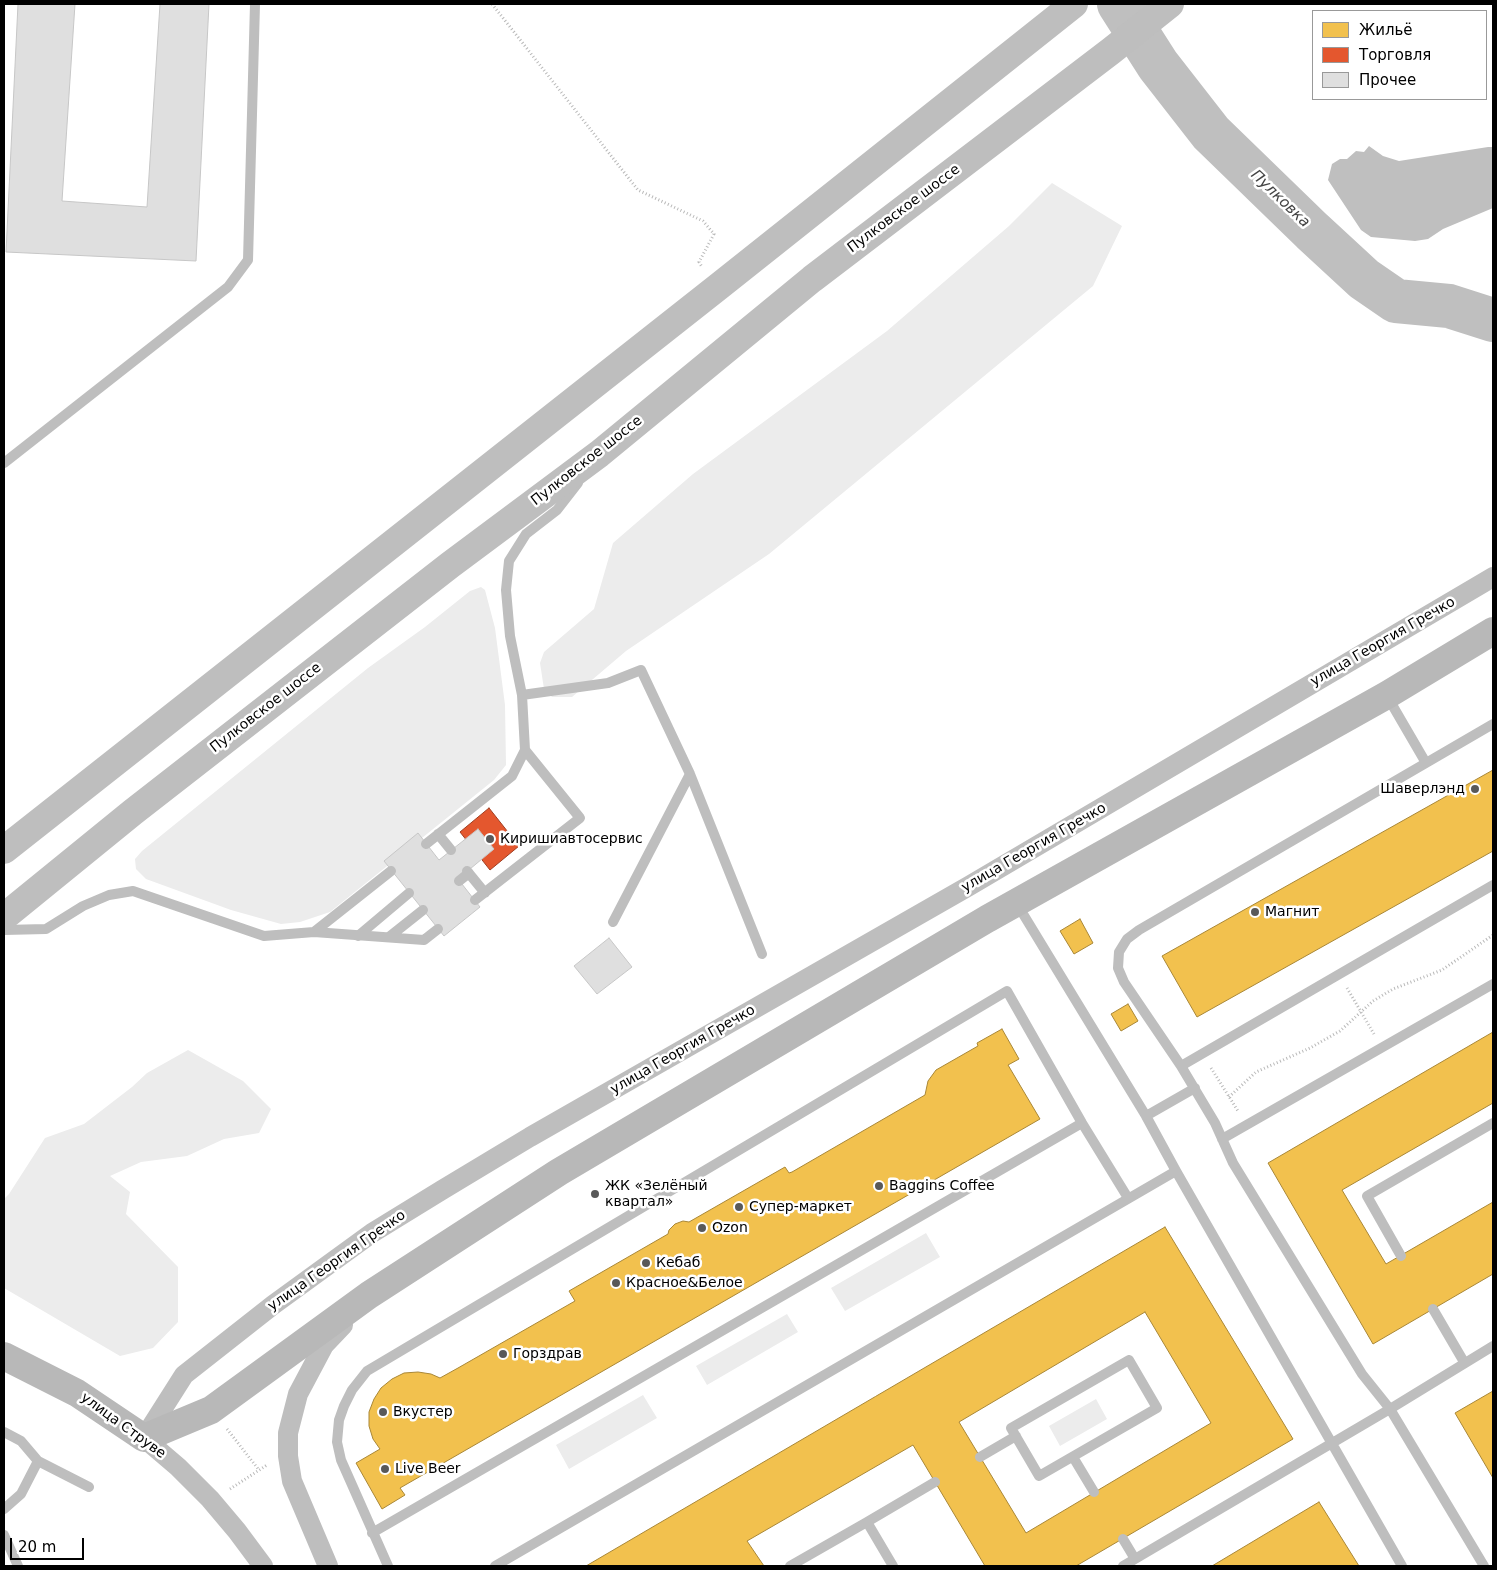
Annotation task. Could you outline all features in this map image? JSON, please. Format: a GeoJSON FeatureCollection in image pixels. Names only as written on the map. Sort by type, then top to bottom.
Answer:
{"type":"FeatureCollection","features":[{"type":"Feature","properties":{"kind":"highway"},"geometry":{"type":"LineString","coordinates":[[4,850],[1074,4]]}},
{"type":"Feature","properties":{"kind":"highway","name":"Пулковское шоссе"},"geometry":{"type":"LineString","coordinates":[[4,917],[133,812],[411,595],[599,454],[812,280],[1170,4]]}},
{"type":"Feature","properties":{"kind":"street","name":"улица Георгия Гречко"},"geometry":{"type":"LineString","coordinates":[[144,1438],[184,1376],[273,1305],[372,1234],[530,1137],[969,886],[1493,577]]}},
{"type":"Feature","properties":{"kind":"street"},"geometry":{"type":"LineString","coordinates":[[144,1438],[212,1410],[369,1295],[551,1177],[1016,903],[1387,695],[1493,631]]}},
{"type":"Feature","properties":{"kind":"street"},"geometry":{"type":"LineString","coordinates":[[328,1566],[292,1481],[288,1456],[288,1433],[298,1394],[324,1345],[369,1295]]}},
{"type":"Feature","properties":{"kind":"street","name":"улица Струве"},"geometry":{"type":"LineString","coordinates":[[4,1356],[77,1393],[144,1438],[178,1467],[210,1499],[263,1566]]}},
{"type":"Feature","properties":{"kind":"lane"},"geometry":{"type":"LineString","coordinates":[[4,463],[228,287],[248,260],[255,4]]}},
{"type":"Feature","properties":{"kind":"lane"},"geometry":{"type":"LineString","coordinates":[[426,844],[512,776],[525,750],[522,694],[510,636],[506,600],[509,560],[526,534],[558,510],[599,454]]}},
{"type":"Feature","properties":{"kind":"lane"},"geometry":{"type":"LineString","coordinates":[[522,694],[608,683],[641,670],[690,774],[762,954]]}},
{"type":"Feature","properties":{"kind":"lane"},"geometry":{"type":"LineString","coordinates":[[1387,695],[1426,763]]}},
{"type":"Feature","properties":{"kind":"lane"},"geometry":{"type":"LineString","coordinates":[[1484,1566],[1390,1409],[1362,1374],[1233,1163],[1215,1123],[1195,1088],[1124,982],[1118,968],[1119,952],[1127,939],[1148,925],[1493,724]]}},
{"type":"Feature","properties":{"kind":"lane"},"geometry":{"type":"LineString","coordinates":[[475,900],[580,818],[525,750]]}},
{"type":"Feature","properties":{"kind":"lane"},"geometry":{"type":"LineString","coordinates":[[613,922],[690,774]]}},
{"type":"Feature","properties":{"kind":"lane"},"geometry":{"type":"LineString","coordinates":[[438,834],[451,850]]}},
{"type":"Feature","properties":{"kind":"lane"},"geometry":{"type":"LineString","coordinates":[[314,932],[392,871]]}},
{"type":"Feature","properties":{"kind":"lane"},"geometry":{"type":"LineString","coordinates":[[459,881],[468,872],[485,892]]}},
{"type":"Feature","properties":{"kind":"lane"},"geometry":{"type":"LineString","coordinates":[[1181,1066],[1493,885]]}},
{"type":"Feature","properties":{"kind":"lane"},"geometry":{"type":"LineString","coordinates":[[4,930],[46,928],[83,906],[109,895],[133,891],[264,936],[314,932],[424,940],[438,929]]}},
{"type":"Feature","properties":{"kind":"lane"},"geometry":{"type":"LineString","coordinates":[[358,936],[409,893]]}},
{"type":"Feature","properties":{"kind":"lane"},"geometry":{"type":"LineString","coordinates":[[1016,903],[1146,1116],[1402,1566]]}},
{"type":"Feature","properties":{"kind":"lane"},"geometry":{"type":"LineString","coordinates":[[390,937],[423,910]]}},
{"type":"Feature","properties":{"kind":"lane"},"geometry":{"type":"LineString","coordinates":[[1222,1139],[1493,984]]}},
{"type":"Feature","properties":{"kind":"lane"},"geometry":{"type":"LineString","coordinates":[[388,1566],[341,1460],[337,1442],[339,1420],[344,1406],[352,1390],[366,1371],[1007,990],[1082,1123],[1128,1198]]}},
{"type":"Feature","properties":{"kind":"lane"},"geometry":{"type":"LineString","coordinates":[[1146,1116],[1195,1088]]}},
{"type":"Feature","properties":{"kind":"lane"},"geometry":{"type":"LineString","coordinates":[[372,1533],[1082,1123]]}},
{"type":"Feature","properties":{"kind":"lane"},"geometry":{"type":"LineString","coordinates":[[1401,1256],[1367,1196],[1493,1123]]}},
{"type":"Feature","properties":{"kind":"lane"},"geometry":{"type":"LineString","coordinates":[[494,1566],[1176,1171]]}},
{"type":"Feature","properties":{"kind":"lane"},"geometry":{"type":"LineString","coordinates":[[1433,1309],[1464,1362]]}},
{"type":"Feature","properties":{"kind":"lane"},"geometry":{"type":"LineString","coordinates":[[1123,1566],[1390,1409],[1493,1346]]}},
{"type":"Feature","properties":{"kind":"lane"},"geometry":{"type":"LineString","coordinates":[[1129,1360],[1157,1408],[1073,1457],[1039,1476],[1011,1428],[1129,1360]]}},
{"type":"Feature","properties":{"kind":"lane"},"geometry":{"type":"LineString","coordinates":[[4,1432],[21,1441],[38,1461],[89,1487]]}},
{"type":"Feature","properties":{"kind":"lane"},"geometry":{"type":"LineString","coordinates":[[980,1457],[1016,1436]]}},
{"type":"Feature","properties":{"kind":"lane"},"geometry":{"type":"LineString","coordinates":[[1073,1457],[1094,1492]]}},
{"type":"Feature","properties":{"kind":"lane"},"geometry":{"type":"LineString","coordinates":[[4,1509],[21,1494],[38,1461]]}},
{"type":"Feature","properties":{"kind":"lane"},"geometry":{"type":"LineString","coordinates":[[790,1566],[935,1482]]}},
{"type":"Feature","properties":{"kind":"lane"},"geometry":{"type":"LineString","coordinates":[[867,1522],[893,1566]]}},
{"type":"Feature","properties":{"kind":"lane"},"geometry":{"type":"LineString","coordinates":[[4,1535],[18,1566]]}},
{"type":"Feature","properties":{"kind":"lane"},"geometry":{"type":"LineString","coordinates":[[1123,1539],[1135,1559]]}},
{"type":"Feature","properties":{"kind":"path"},"geometry":{"type":"LineString","coordinates":[[492,4],[638,190],[703,221],[714,234],[699,262],[718,287]]}},
{"type":"Feature","properties":{"kind":"path"},"geometry":{"type":"LineString","coordinates":[[1229,1097],[1256,1072],[1310,1048],[1340,1032],[1373,1001],[1393,989],[1442,970],[1493,935]]}},
{"type":"Feature","properties":{"kind":"path"},"geometry":{"type":"LineString","coordinates":[[1339,975],[1382,1048]]}},
{"type":"Feature","properties":{"kind":"path"},"geometry":{"type":"LineString","coordinates":[[1203,1054],[1247,1125]]}},
{"type":"Feature","properties":{"kind":"path"},"geometry":{"type":"LineString","coordinates":[[226,1428],[259,1470]]}},
{"type":"Feature","properties":{"kind":"path"},"geometry":{"type":"LineString","coordinates":[[226,1491],[273,1461]]}},
{"type":"Feature","properties":{"kind":"shaded area"},"geometry":{"type":"Polygon","coordinates":[[[1369,146],[1383,156],[1399,161],[1493,147],[1493,208],[1443,229],[1428,239],[1415,241],[1371,237],[1361,230],[1328,180],[1332,164],[1340,159],[1347,159],[1356,151],[1364,152],[1369,146]]]}},
{"type":"Feature","properties":{"kind":"shaded area"},"geometry":{"type":"Polygon","coordinates":[[[1052,183],[1122,226],[1093,286],[769,554],[626,651],[572,697],[552,697],[544,689],[540,663],[544,652],[594,609],[613,543],[693,474],[887,331],[1009,226],[1052,183]]]}},
{"type":"Feature","properties":{"kind":"shaded area"},"geometry":{"type":"Polygon","coordinates":[[[481,587],[485,590],[495,628],[505,705],[506,765],[494,780],[330,912],[300,922],[281,924],[231,910],[146,879],[136,869],[135,859],[142,851],[368,668],[425,627],[470,591],[481,587]]]}},
{"type":"Feature","properties":{"kind":"shaded area"},"geometry":{"type":"Polygon","coordinates":[[[188,1050],[243,1081],[271,1109],[259,1133],[224,1139],[187,1156],[141,1162],[110,1176],[130,1192],[126,1214],[178,1267],[178,1322],[153,1348],[120,1356],[4,1288],[4,1199],[45,1138],[84,1124],[147,1073],[188,1050]]]}},
{"type":"Feature","properties":{"kind":"shaded area"},"geometry":{"type":"Polygon","coordinates":[[[926,1233],[940,1257],[845,1311],[831,1288],[926,1233]]]}},
{"type":"Feature","properties":{"kind":"shaded area"},"geometry":{"type":"Polygon","coordinates":[[[787,1314],[798,1332],[707,1385],[696,1366],[787,1314]]]}},
{"type":"Feature","properties":{"kind":"shaded area"},"geometry":{"type":"Polygon","coordinates":[[[643,1395],[657,1418],[569,1469],[556,1445],[643,1395]]]}},
{"type":"Feature","properties":{"kind":"shaded area"},"geometry":{"type":"Polygon","coordinates":[[[1096,1399],[1107,1419],[1060,1446],[1049,1426],[1096,1399]]]}},
{"type":"Feature","properties":{"kind":"building: Жильё"},"geometry":{"type":"Polygon","coordinates":[[[1493,770],[1493,851],[1197,1017],[1162,956],[1493,770]]]}},
{"type":"Feature","properties":{"kind":"building: Жильё"},"geometry":{"type":"Polygon","coordinates":[[[1080,919],[1093,943],[1074,954],[1060,931],[1080,919]]]}},
{"type":"Feature","properties":{"kind":"building: Жильё"},"geometry":{"type":"Polygon","coordinates":[[[1128,1004],[1138,1021],[1121,1031],[1111,1014],[1128,1004]]]}},
{"type":"Feature","properties":{"kind":"building: Жильё"},"geometry":{"type":"Polygon","coordinates":[[[1002,1029],[1019,1059],[1008,1065],[1040,1119],[400,1488],[405,1495],[382,1509],[356,1463],[380,1449],[373,1439],[369,1426],[369,1412],[381,1388],[392,1379],[404,1373],[418,1372],[440,1378],[575,1301],[569,1291],[668,1234],[675,1224],[683,1221],[689,1222],[785,1167],[789,1173],[792,1172],[925,1095],[928,1081],[936,1070],[978,1046],[977,1043],[1002,1029]]]}},
{"type":"Feature","properties":{"kind":"building: Жильё"},"geometry":{"type":"Polygon","coordinates":[[[1493,1032],[1493,1103],[1342,1190],[1386,1264],[1493,1202],[1493,1274],[1373,1344],[1268,1163],[1493,1032]]]}},
{"type":"Feature","properties":{"kind":"building: Жильё"},"geometry":{"type":"Polygon","coordinates":[[[1165,1227],[1293,1439],[1076,1566],[985,1566],[913,1445],[747,1541],[764,1566],[586,1566],[1165,1227]],[[1145,1312],[959,1422],[1026,1533],[1211,1423],[1145,1312]]]}},
{"type":"Feature","properties":{"kind":"building: Жильё"},"geometry":{"type":"Polygon","coordinates":[[[1493,1391],[1493,1478],[1455,1413],[1493,1391]]]}},
{"type":"Feature","properties":{"kind":"building: Жильё"},"geometry":{"type":"Polygon","coordinates":[[[1319,1502],[1359,1566],[1212,1566],[1319,1502]]]}},
{"type":"Feature","properties":{"kind":"building: Торговля","name":"Киришиавтосервис"},"geometry":{"type":"Polygon","coordinates":[[[489,808],[519,846],[490,870],[460,832],[489,808]]]}},
{"type":"Feature","properties":{"kind":"building: Прочее"},"geometry":{"type":"Polygon","coordinates":[[[18,4],[75,4],[62,201],[147,207],[160,4],[209,4],[196,261],[6,252],[18,4]]]}},
{"type":"Feature","properties":{"kind":"building: Прочее"},"geometry":{"type":"Polygon","coordinates":[[[478,829],[494,849],[458,879],[480,907],[444,936],[384,861],[418,833],[439,860],[478,829]]]}},
{"type":"Feature","properties":{"kind":"building: Прочее"},"geometry":{"type":"Polygon","coordinates":[[[609,938],[632,967],[597,994],[574,966],[609,938]]]}},
{"type":"Feature","properties":{"kind":"waterway","name":"Пулковка"},"geometry":{"type":"LineString","coordinates":[[1119,4],[1158,65],[1211,133],[1364,279],[1396,301],[1449,306],[1493,320]]}},
{"type":"Feature","properties":{"kind":"place","name":"Шаверлэнд"},"geometry":{"type":"Point","coordinates":[1475,789]}},
{"type":"Feature","properties":{"kind":"place","name":"Киришиавтосервис"},"geometry":{"type":"Point","coordinates":[490,839]}},
{"type":"Feature","properties":{"kind":"place","name":"Магнит"},"geometry":{"type":"Point","coordinates":[1255,912]}},
{"type":"Feature","properties":{"kind":"place","name":"Baggins Coffee"},"geometry":{"type":"Point","coordinates":[879,1186]}},
{"type":"Feature","properties":{"kind":"place","name":"ЖК «Зелёный квартал»"},"geometry":{"type":"Point","coordinates":[595,1194]}},
{"type":"Feature","properties":{"kind":"place","name":"Супер-маркет"},"geometry":{"type":"Point","coordinates":[739,1207]}},
{"type":"Feature","properties":{"kind":"place","name":"Ozon"},"geometry":{"type":"Point","coordinates":[702,1228]}},
{"type":"Feature","properties":{"kind":"place","name":"Кебаб"},"geometry":{"type":"Point","coordinates":[646,1263]}},
{"type":"Feature","properties":{"kind":"place","name":"Красное&Белое"},"geometry":{"type":"Point","coordinates":[616,1283]}},
{"type":"Feature","properties":{"kind":"place","name":"Горздрав"},"geometry":{"type":"Point","coordinates":[503,1354]}},
{"type":"Feature","properties":{"kind":"place","name":"Вкустер"},"geometry":{"type":"Point","coordinates":[383,1412]}},
{"type":"Feature","properties":{"kind":"place","name":"Live Beer"},"geometry":{"type":"Point","coordinates":[385,1469]}}]}
